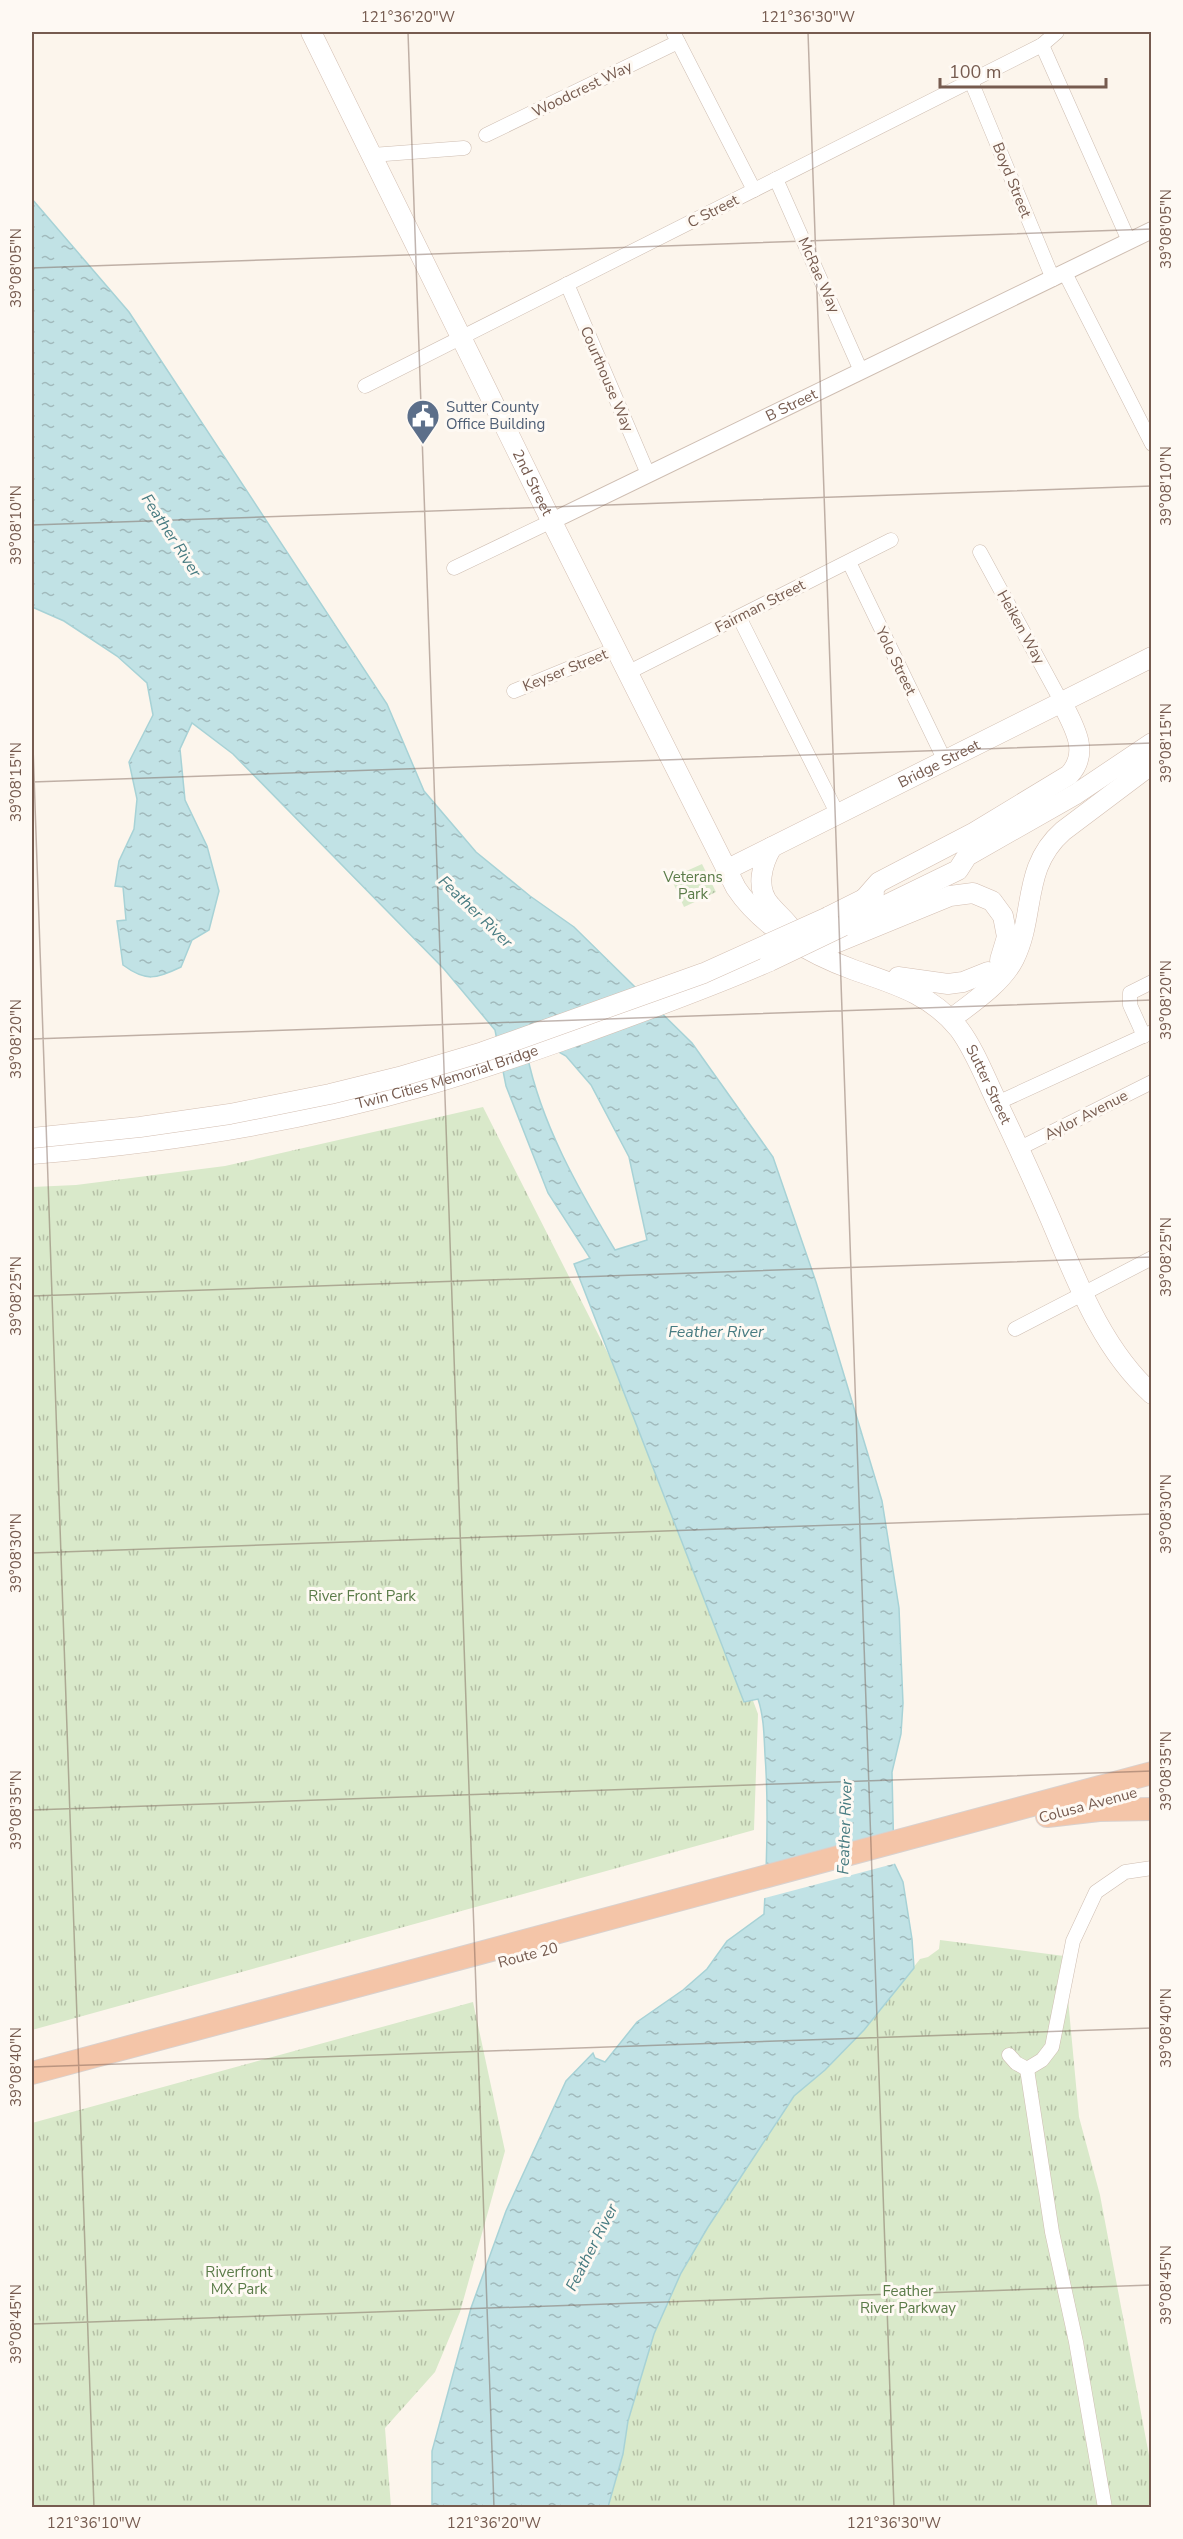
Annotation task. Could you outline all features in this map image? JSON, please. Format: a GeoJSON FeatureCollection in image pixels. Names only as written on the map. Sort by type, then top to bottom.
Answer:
{"type":"FeatureCollection","features":[{"type":"Feature","properties":{"kind":"highway","name":"Colusa Avenue"},"geometry":{"type":"LineString","coordinates":[[1023,1815],[1152,1773]]}},
{"type":"Feature","properties":{"kind":"highway","name":"Colusa Avenue"},"geometry":{"type":"LineString","coordinates":[[1023,1815],[1047,1816],[1152,1788]]}},
{"type":"Feature","properties":{"kind":"highway"},"geometry":{"type":"LineString","coordinates":[[1047,1816],[1099,1810],[1152,1809]]}},
{"type":"Feature","properties":{"kind":"highway","name":"Route 20"},"geometry":{"type":"LineString","coordinates":[[32,2073],[1023,1815]]}},
{"type":"Feature","properties":{"kind":"highway","name":"Route 20"},"geometry":{"type":"LineString","coordinates":[[32,2088],[1023,1815]]}},
{"type":"Feature","properties":{"kind":"main road","name":"2nd Street"},"geometry":{"type":"LineString","coordinates":[[311,32],[726,870]]}},
{"type":"Feature","properties":{"kind":"main road","name":"Bridge Street"},"geometry":{"type":"LineString","coordinates":[[726,870],[1152,657]]}},
{"type":"Feature","properties":{"kind":"main road"},"geometry":{"type":"LineString","coordinates":[[842,926],[879,882],[975,832],[1069,775],[1078,763],[1080,747],[1078,736],[1061,701]]}},
{"type":"Feature","properties":{"kind":"main road"},"geometry":{"type":"LineString","coordinates":[[842,926],[958,870],[968,856],[1076,794],[1152,743]]}},
{"type":"Feature","properties":{"kind":"main road"},"geometry":{"type":"LineString","coordinates":[[946,1015],[998,980],[1012,962],[1020,942],[1034,875],[1050,844],[1063,831],[1152,764]]}},
{"type":"Feature","properties":{"kind":"main road"},"geometry":{"type":"LineString","coordinates":[[772,847],[763,868],[764,894],[771,906],[786,920],[800,943]]}},
{"type":"Feature","properties":{"kind":"main road"},"geometry":{"type":"LineString","coordinates":[[864,898],[951,856],[968,856]]}},
{"type":"Feature","properties":{"kind":"main road","name":"Sutter Street"},"geometry":{"type":"LineString","coordinates":[[726,870],[740,894],[753,910],[800,943],[833,961],[907,988],[946,1015],[968,1044],[1020,1148],[1083,1294],[1114,1350],[1152,1394]]}},
{"type":"Feature","properties":{"kind":"main road"},"geometry":{"type":"LineString","coordinates":[[842,926],[964,893],[978,894],[988,898],[1004,916],[1007,929],[1006,945],[1002,957],[984,979],[946,1015]]}},
{"type":"Feature","properties":{"kind":"main road","name":"Twin Cities Memorial Bridge"},"geometry":{"type":"LineString","coordinates":[[32,1154],[223,1131],[309,1115],[403,1092],[488,1067],[701,991],[842,926]]}},
{"type":"Feature","properties":{"kind":"main road","name":"Twin Cities Memorial Bridge"},"geometry":{"type":"LineString","coordinates":[[32,1138],[108,1131],[221,1115],[306,1099],[399,1077],[483,1052],[842,926]]}},
{"type":"Feature","properties":{"kind":"main road"},"geometry":{"type":"LineString","coordinates":[[872,976],[912,978],[948,984],[963,982],[988,972]]}},
{"type":"Feature","properties":{"kind":"street","name":"C Street"},"geometry":{"type":"LineString","coordinates":[[365,386],[1042,45],[1057,32]]}},
{"type":"Feature","properties":{"kind":"street"},"geometry":{"type":"LineString","coordinates":[[675,37],[754,190]]}},
{"type":"Feature","properties":{"kind":"street","name":"Woodcrest Way"},"geometry":{"type":"LineString","coordinates":[[486,135],[675,37]]}},
{"type":"Feature","properties":{"kind":"street"},"geometry":{"type":"LineString","coordinates":[[1042,45],[1129,242]]}},
{"type":"Feature","properties":{"kind":"street","name":"Boyd Street"},"geometry":{"type":"LineString","coordinates":[[971,81],[1059,276],[1152,444]]}},
{"type":"Feature","properties":{"kind":"street"},"geometry":{"type":"LineString","coordinates":[[372,155],[464,148]]}},
{"type":"Feature","properties":{"kind":"street","name":"McRae Way"},"geometry":{"type":"LineString","coordinates":[[776,179],[861,371]]}},
{"type":"Feature","properties":{"kind":"street","name":"B Street"},"geometry":{"type":"LineString","coordinates":[[454,568],[1152,230]]}},
{"type":"Feature","properties":{"kind":"street","name":"Courthouse Way"},"geometry":{"type":"LineString","coordinates":[[567,284],[648,474]]}},
{"type":"Feature","properties":{"kind":"street","name":"Fairman Street"},"geometry":{"type":"LineString","coordinates":[[629,672],[891,540]]}},
{"type":"Feature","properties":{"kind":"street","name":"Heiken Way"},"geometry":{"type":"LineString","coordinates":[[980,552],[1061,701]]}},
{"type":"Feature","properties":{"kind":"street","name":"Yolo Street"},"geometry":{"type":"LineString","coordinates":[[849,562],[945,761]]}},
{"type":"Feature","properties":{"kind":"street"},"geometry":{"type":"LineString","coordinates":[[739,616],[838,814]]}},
{"type":"Feature","properties":{"kind":"street","name":"Keyser Street"},"geometry":{"type":"LineString","coordinates":[[514,691],[616,649]]}},
{"type":"Feature","properties":{"kind":"street"},"geometry":{"type":"LineString","coordinates":[[997,1103],[1148,1034],[1130,1005],[1130,993],[1152,982]]}},
{"type":"Feature","properties":{"kind":"street","name":"Aylor Avenue"},"geometry":{"type":"LineString","coordinates":[[1020,1148],[1152,1082]]}},
{"type":"Feature","properties":{"kind":"street"},"geometry":{"type":"LineString","coordinates":[[1015,1329],[1152,1258]]}},
{"type":"Feature","properties":{"kind":"street"},"geometry":{"type":"LineString","coordinates":[[1028,2069],[1042,2060],[1052,2047],[1073,1941],[1096,1892],[1125,1872],[1152,1868]]}},
{"type":"Feature","properties":{"kind":"street"},"geometry":{"type":"LineString","coordinates":[[1009,2055],[1016,2063],[1028,2069]]}},
{"type":"Feature","properties":{"kind":"street"},"geometry":{"type":"LineString","coordinates":[[1028,2069],[1052,2232],[1076,2342],[1105,2508]]}},
{"type":"Feature","properties":{"kind":"green space","name":"Veterans Park"},"geometry":{"type":"Polygon","coordinates":[[[702,864],[716,892],[684,907],[671,878],[702,864]]]}},
{"type":"Feature","properties":{"kind":"green space","name":"River Front Park"},"geometry":{"type":"Polygon","coordinates":[[[483,1107],[667,1470],[758,1714],[754,1830],[32,2030],[32,1187],[76,1185],[225,1166],[483,1107]]]}},
{"type":"Feature","properties":{"kind":"green space","name":"Feather River Parkway"},"geometry":{"type":"Polygon","coordinates":[[[940,1940],[1064,1956],[1079,2117],[1100,2195],[1151,2466],[1151,2507],[608,2508],[623,2454],[628,2421],[654,2334],[681,2273],[708,2227],[794,2096],[825,2070],[864,2030],[920,1959],[928,1957],[939,1949],[940,1940]]]}},
{"type":"Feature","properties":{"kind":"green space","name":"Riverfront MX Park"},"geometry":{"type":"Polygon","coordinates":[[[473,2002],[505,2151],[460,2312],[435,2372],[385,2428],[391,2507],[32,2507],[32,2123],[473,2002]]]}},
{"type":"Feature","properties":{"kind":"water","name":"Feather River"},"geometry":{"type":"Polygon","coordinates":[[[32,199],[129,312],[387,704],[424,791],[476,852],[530,896],[574,927],[692,1043],[773,1157],[816,1282],[882,1501],[899,1608],[903,1703],[901,1734],[892,1772],[894,1863],[903,1882],[914,1968],[864,2030],[825,2070],[794,2096],[708,2227],[681,2273],[654,2334],[628,2421],[623,2454],[608,2507],[432,2507],[432,2451],[471,2308],[506,2211],[566,2081],[593,2053],[595,2058],[605,2062],[637,2022],[683,1990],[707,1969],[727,1941],[764,1914],[767,1795],[763,1727],[758,1699],[744,1702],[574,1264],[590,1258],[548,1193],[506,1086],[495,1030],[444,969],[233,754],[192,723],[180,749],[185,800],[207,846],[219,891],[209,930],[192,940],[181,967],[172,971],[151,977],[138,974],[123,965],[117,921],[126,920],[123,887],[115,886],[119,861],[134,829],[137,799],[129,762],[153,715],[147,683],[117,656],[64,621],[32,607],[32,199]],[[543,1043],[527,1054],[542,1106],[563,1156],[615,1250],[647,1240],[629,1157],[591,1085],[566,1056],[543,1043]]]}},
{"type":"Feature","properties":{"kind":"pier"},"geometry":{"type":"Polygon","coordinates":[[[897,1836],[897,1863],[761,1899],[763,1871],[897,1836]]]}},
{"type":"Feature","properties":{"kind":"place","name":"Sutter County Office Building"},"geometry":{"type":"Point","coordinates":[423,445]}}]}
